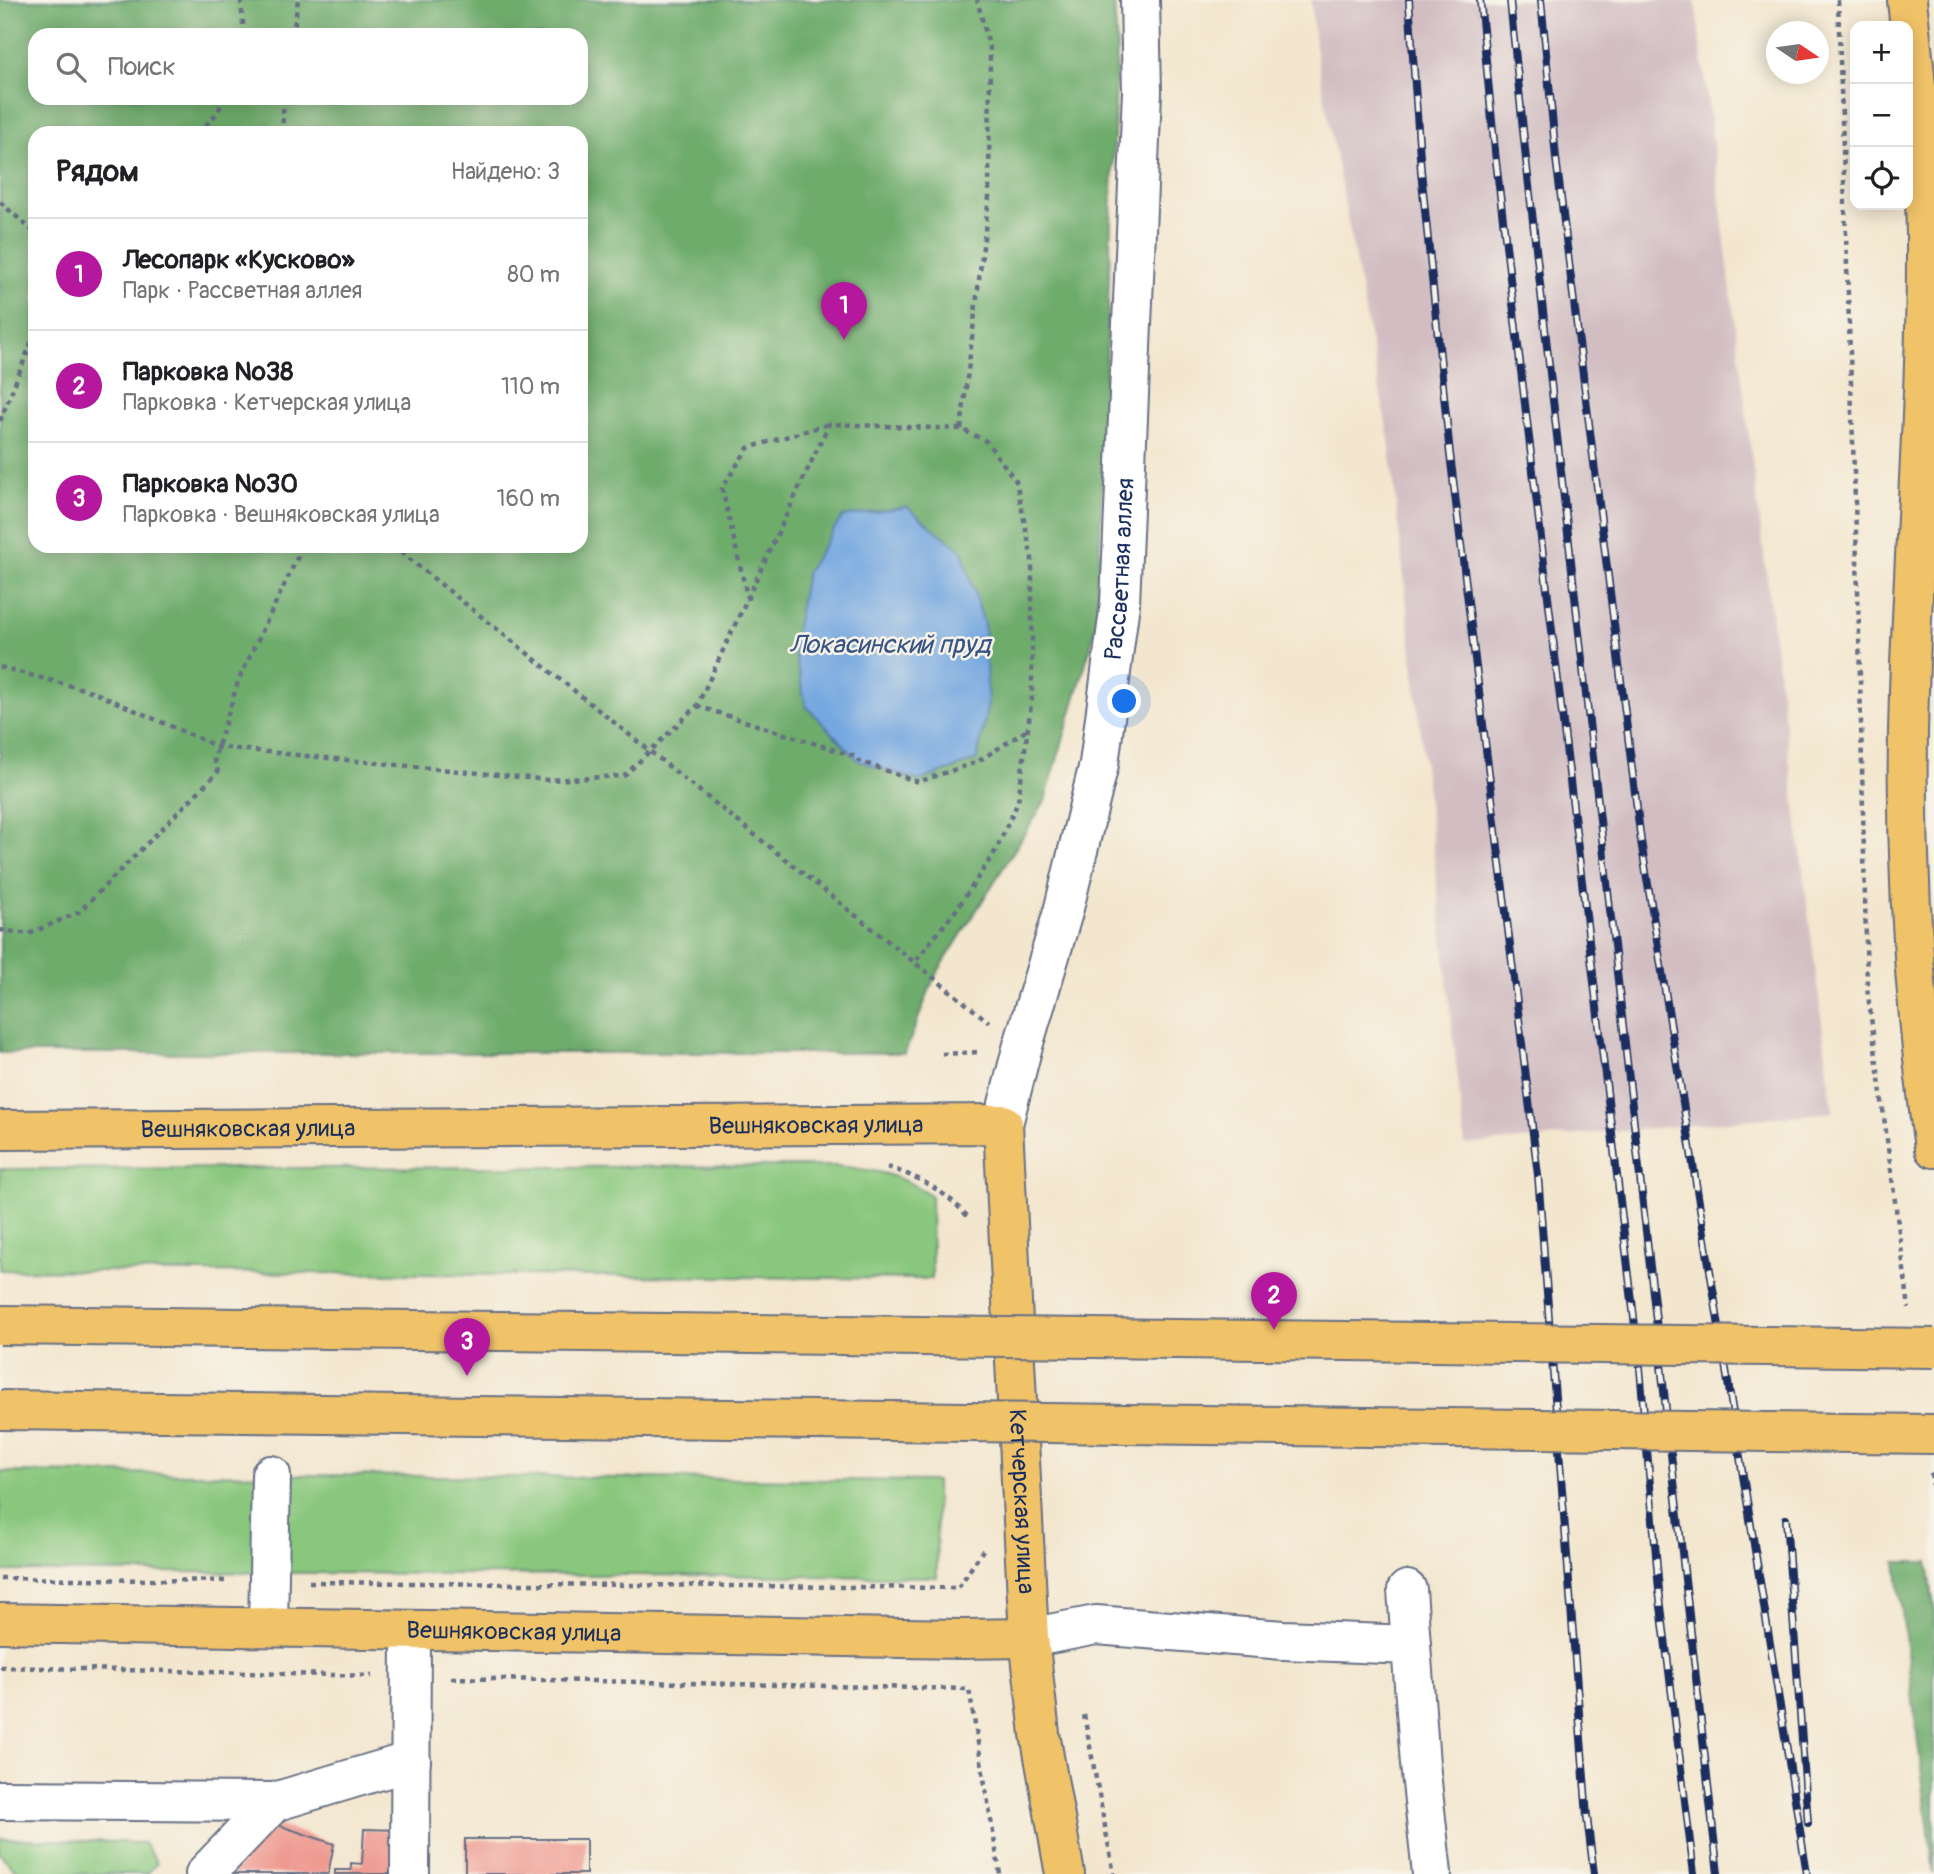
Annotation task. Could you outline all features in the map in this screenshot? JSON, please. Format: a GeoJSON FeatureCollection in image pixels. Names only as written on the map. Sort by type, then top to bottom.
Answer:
{"type":"FeatureCollection","features":[{"type":"Feature","properties":{"kind":"main road"},"geometry":{"type":"LineString","coordinates":[[1911,3],[1926,234],[1921,684],[1907,796],[1916,983],[1933,1139]]}},
{"type":"Feature","properties":{"kind":"main road","name":"Вешняковская улица"},"geometry":{"type":"LineString","coordinates":[[0,1130],[1003,1124]]}},
{"type":"Feature","properties":{"kind":"main road","name":"Кетчерская улица"},"geometry":{"type":"LineString","coordinates":[[1003,1124],[1029,1638],[1040,1734],[1065,1874]]}},
{"type":"Feature","properties":{"kind":"main road"},"geometry":{"type":"LineString","coordinates":[[0,1325],[1934,1348]]}},
{"type":"Feature","properties":{"kind":"main road"},"geometry":{"type":"LineString","coordinates":[[0,1410],[1932,1450]]}},
{"type":"Feature","properties":{"kind":"main road","name":"Вешняковская улица"},"geometry":{"type":"LineString","coordinates":[[0,1623],[1029,1638]]}},
{"type":"Feature","properties":{"kind":"street","name":"Рассветная аллея"},"geometry":{"type":"LineString","coordinates":[[1003,1124],[1022,1049],[1063,912],[1099,764],[1119,603],[1142,92],[1140,0]]}},
{"type":"Feature","properties":{"kind":"street"},"geometry":{"type":"LineString","coordinates":[[268,1627],[271,1475]]}},
{"type":"Feature","properties":{"kind":"street"},"geometry":{"type":"LineString","coordinates":[[1407,1590],[1420,1764],[1432,1874]]}},
{"type":"Feature","properties":{"kind":"street"},"geometry":{"type":"LineString","coordinates":[[1029,1638],[1096,1625],[1283,1640],[1411,1645]]}},
{"type":"Feature","properties":{"kind":"street"},"geometry":{"type":"LineString","coordinates":[[410,1874],[411,1630]]}},
{"type":"Feature","properties":{"kind":"street"},"geometry":{"type":"LineString","coordinates":[[0,1800],[274,1802],[411,1760]]}},
{"type":"Feature","properties":{"kind":"street"},"geometry":{"type":"LineString","coordinates":[[205,1874],[274,1802]]}},
{"type":"Feature","properties":{"kind":"path"},"geometry":{"type":"LineString","coordinates":[[241,0],[243,28]]}},
{"type":"Feature","properties":{"kind":"path"},"geometry":{"type":"LineString","coordinates":[[294,28],[298,0]]}},
{"type":"Feature","properties":{"kind":"path"},"geometry":{"type":"LineString","coordinates":[[961,429],[989,197],[990,49],[977,0]]}},
{"type":"Feature","properties":{"kind":"path"},"geometry":{"type":"LineString","coordinates":[[1838,0],[1858,590],[1867,987],[1910,1316]]}},
{"type":"Feature","properties":{"kind":"path"},"geometry":{"type":"LineString","coordinates":[[205,126],[221,105]]}},
{"type":"Feature","properties":{"kind":"path"},"geometry":{"type":"LineString","coordinates":[[282,126],[284,105]]}},
{"type":"Feature","properties":{"kind":"path"},"geometry":{"type":"LineString","coordinates":[[0,202],[28,227]]}},
{"type":"Feature","properties":{"kind":"path"},"geometry":{"type":"LineString","coordinates":[[0,421],[28,351]]}},
{"type":"Feature","properties":{"kind":"path"},"geometry":{"type":"LineString","coordinates":[[0,667],[91,691],[218,747],[548,780],[624,776],[696,706],[829,424]]}},
{"type":"Feature","properties":{"kind":"path"},"geometry":{"type":"LineString","coordinates":[[748,600],[722,488],[748,448],[829,424],[961,429],[986,441],[1016,481],[1032,559],[1032,697],[1018,802],[995,852],[956,910],[914,963]]}},
{"type":"Feature","properties":{"kind":"path"},"geometry":{"type":"LineString","coordinates":[[0,930],[29,934],[79,912],[219,772],[214,759],[239,679],[300,553]]}},
{"type":"Feature","properties":{"kind":"path"},"geometry":{"type":"LineString","coordinates":[[402,553],[1022,1049]]}},
{"type":"Feature","properties":{"kind":"path"},"geometry":{"type":"LineString","coordinates":[[696,706],[857,757],[859,761],[918,782],[977,762],[1027,730]]}},
{"type":"Feature","properties":{"kind":"path"},"geometry":{"type":"LineString","coordinates":[[1932,1450],[1934,1494]]}},
{"type":"Feature","properties":{"kind":"path"},"geometry":{"type":"LineString","coordinates":[[0,1578],[958,1588]]}},
{"type":"Feature","properties":{"kind":"path"},"geometry":{"type":"LineString","coordinates":[[0,1667],[969,1689],[1000,1874]]}},
{"type":"Feature","properties":{"kind":"path"},"geometry":{"type":"LineString","coordinates":[[1084,1715],[1114,1874]]}},
{"type":"Feature","properties":{"kind":"shaded area"},"geometry":{"type":"Polygon","coordinates":[[[1311,0],[1695,0],[1833,1112],[1465,1145],[1389,439],[1315,47],[1311,0]]]}},
{"type":"Feature","properties":{"kind":"green space"},"geometry":{"type":"Polygon","coordinates":[[[0,0],[1114,0],[1117,52],[1097,625],[1045,801],[934,978],[905,1053],[0,1053],[0,0]]]}},
{"type":"Feature","properties":{"kind":"green space"},"geometry":{"type":"Polygon","coordinates":[[[836,1166],[885,1174],[931,1195],[932,1279],[0,1270],[0,1169],[836,1166]]]}},
{"type":"Feature","properties":{"kind":"green space"},"geometry":{"type":"Polygon","coordinates":[[[0,1472],[936,1481],[937,1577],[0,1571],[0,1472]]]}},
{"type":"Feature","properties":{"kind":"green space"},"geometry":{"type":"Polygon","coordinates":[[[1896,1562],[1928,1562],[1934,1608],[1934,1874],[1896,1562]]]}},
{"type":"Feature","properties":{"kind":"green space"},"geometry":{"type":"Polygon","coordinates":[[[0,1838],[144,1843],[157,1863],[147,1874],[20,1874],[0,1854],[0,1838]]]}},
{"type":"Feature","properties":{"kind":"water","name":"Локасинский пруд"},"geometry":{"type":"Polygon","coordinates":[[[907,507],[962,551],[984,624],[988,703],[977,760],[919,781],[859,761],[806,706],[793,645],[806,573],[842,517],[907,507]]]}},
{"type":"Feature","properties":{"kind":"building"},"geometry":{"type":"Polygon","coordinates":[[[275,1824],[334,1844],[328,1874],[232,1874],[275,1824]]]}},
{"type":"Feature","properties":{"kind":"building"},"geometry":{"type":"Polygon","coordinates":[[[364,1829],[399,1830],[397,1874],[335,1874],[335,1870],[351,1870],[351,1863],[362,1864],[364,1829]]]}},
{"type":"Feature","properties":{"kind":"building"},"geometry":{"type":"Polygon","coordinates":[[[465,1839],[586,1839],[586,1874],[465,1874],[465,1839]]]}},
{"type":"Feature","properties":{"kind":"railway"},"geometry":{"type":"LineString","coordinates":[[1409,0],[1421,171],[1450,454],[1538,1175],[1587,1817],[1594,1874]]}},
{"type":"Feature","properties":{"kind":"railway"},"geometry":{"type":"LineString","coordinates":[[1480,0],[1496,161],[1640,1368],[1659,1590],[1694,1874]]}},
{"type":"Feature","properties":{"kind":"railway"},"geometry":{"type":"LineString","coordinates":[[1510,0],[1718,1874]]}},
{"type":"Feature","properties":{"kind":"railway"},"geometry":{"type":"LineString","coordinates":[[1541,0],[1556,158],[1641,841],[1807,1874]]}},
{"type":"Feature","properties":{"kind":"railway"},"geometry":{"type":"LineString","coordinates":[[1786,1519],[1808,1823]]}},
{"type":"Feature","properties":{"kind":"place","name":"Лесопарк «Кусково»"},"geometry":{"type":"Point","coordinates":[844,340]}},
{"type":"Feature","properties":{"kind":"place","name":"Парковка №38"},"geometry":{"type":"Point","coordinates":[1274,1330]}},
{"type":"Feature","properties":{"kind":"place","name":"Парковка №30"},"geometry":{"type":"Point","coordinates":[467,1376]}}]}
